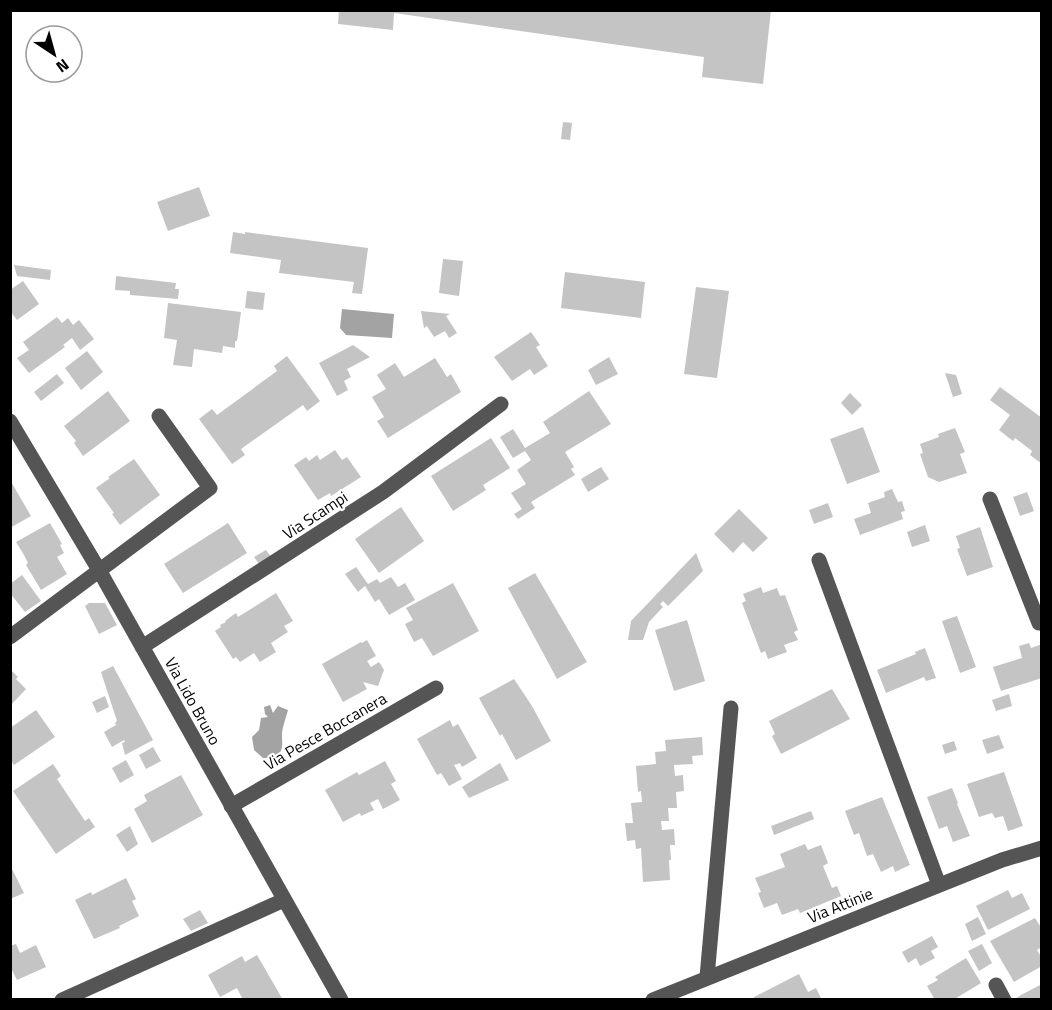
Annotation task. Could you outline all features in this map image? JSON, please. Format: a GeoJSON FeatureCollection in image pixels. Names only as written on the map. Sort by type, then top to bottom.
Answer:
{"type":"FeatureCollection","features":[{"type":"Feature","properties":{"kind":"street","name":"Via Scampi"},"geometry":{"type":"LineString","coordinates":[[142,647],[383,492],[501,404]]}},
{"type":"Feature","properties":{"kind":"street"},"geometry":{"type":"LineString","coordinates":[[10,637],[210,488],[159,416]]}},
{"type":"Feature","properties":{"kind":"street","name":"Via Lido Bruno"},"geometry":{"type":"LineString","coordinates":[[10,421],[99,570],[341,999]]}},
{"type":"Feature","properties":{"kind":"street"},"geometry":{"type":"LineString","coordinates":[[990,499],[1039,623],[1041,623]]}},
{"type":"Feature","properties":{"kind":"street"},"geometry":{"type":"LineString","coordinates":[[819,560],[939,885]]}},
{"type":"Feature","properties":{"kind":"street","name":"Via Pesce Boccanera"},"geometry":{"type":"LineString","coordinates":[[231,806],[436,688]]}},
{"type":"Feature","properties":{"kind":"street"},"geometry":{"type":"LineString","coordinates":[[707,977],[731,708]]}},
{"type":"Feature","properties":{"kind":"street","name":"Via Attinie"},"geometry":{"type":"LineString","coordinates":[[653,999],[1002,860],[1041,848]]}},
{"type":"Feature","properties":{"kind":"street"},"geometry":{"type":"LineString","coordinates":[[62,999],[284,900]]}},
{"type":"Feature","properties":{"kind":"street"},"geometry":{"type":"LineString","coordinates":[[996,985],[1004,999]]}},
{"type":"Feature","properties":{"kind":"shaded area"},"geometry":{"type":"Polygon","coordinates":[[[342,309],[394,314],[392,338],[346,335],[340,328],[342,309]]]}},
{"type":"Feature","properties":{"kind":"shaded area"},"geometry":{"type":"Polygon","coordinates":[[[270,705],[273,713],[278,706],[288,710],[280,753],[275,758],[263,758],[254,750],[252,737],[259,730],[261,718],[268,717],[264,707],[270,705]]]}},
{"type":"Feature","properties":{"kind":"building"},"geometry":{"type":"Polygon","coordinates":[[[339,10],[771,10],[763,84],[702,77],[704,57],[394,13],[393,30],[338,24],[339,10]]]}},
{"type":"Feature","properties":{"kind":"building"},"geometry":{"type":"Polygon","coordinates":[[[563,122],[572,123],[570,140],[561,139],[563,122]]]}},
{"type":"Feature","properties":{"kind":"building"},"geometry":{"type":"Polygon","coordinates":[[[199,187],[210,216],[168,231],[157,202],[199,187]]]}},
{"type":"Feature","properties":{"kind":"building"},"geometry":{"type":"Polygon","coordinates":[[[233,232],[368,248],[362,294],[352,293],[354,282],[279,273],[281,260],[230,253],[233,232]]]}},
{"type":"Feature","properties":{"kind":"building"},"geometry":{"type":"Polygon","coordinates":[[[443,259],[463,261],[459,296],[439,293],[443,259]]]}},
{"type":"Feature","properties":{"kind":"building"},"geometry":{"type":"Polygon","coordinates":[[[14,265],[51,270],[50,280],[17,276],[14,265]]]}},
{"type":"Feature","properties":{"kind":"building"},"geometry":{"type":"Polygon","coordinates":[[[565,272],[645,282],[641,318],[561,308],[565,272]]]}},
{"type":"Feature","properties":{"kind":"building"},"geometry":{"type":"Polygon","coordinates":[[[116,276],[176,283],[175,289],[179,289],[178,299],[130,295],[130,291],[115,290],[116,276]]]}},
{"type":"Feature","properties":{"kind":"building"},"geometry":{"type":"Polygon","coordinates":[[[23,281],[39,304],[17,320],[10,311],[10,290],[23,281]]]}},
{"type":"Feature","properties":{"kind":"building"},"geometry":{"type":"Polygon","coordinates":[[[696,287],[729,291],[717,378],[684,374],[696,287]]]}},
{"type":"Feature","properties":{"kind":"building"},"geometry":{"type":"Polygon","coordinates":[[[247,291],[265,293],[263,310],[245,308],[247,291]]]}},
{"type":"Feature","properties":{"kind":"building"},"geometry":{"type":"Polygon","coordinates":[[[168,303],[241,312],[235,348],[223,346],[222,353],[194,349],[192,367],[173,365],[177,340],[164,338],[168,303]]]}},
{"type":"Feature","properties":{"kind":"building"},"geometry":{"type":"Polygon","coordinates":[[[421,311],[450,314],[446,316],[457,333],[449,338],[445,331],[434,337],[427,326],[424,328],[421,311]]]}},
{"type":"Feature","properties":{"kind":"building"},"geometry":{"type":"Polygon","coordinates":[[[57,317],[62,323],[68,318],[73,325],[79,320],[94,339],[80,350],[72,338],[63,345],[65,347],[29,373],[17,358],[29,350],[23,342],[57,317]]]}},
{"type":"Feature","properties":{"kind":"building"},"geometry":{"type":"Polygon","coordinates":[[[531,332],[540,345],[536,347],[548,366],[534,375],[530,369],[512,381],[494,357],[531,332]]]}},
{"type":"Feature","properties":{"kind":"building"},"geometry":{"type":"Polygon","coordinates":[[[353,345],[370,357],[347,369],[351,377],[344,381],[348,390],[337,396],[319,363],[353,345]]]}},
{"type":"Feature","properties":{"kind":"building"},"geometry":{"type":"Polygon","coordinates":[[[87,351],[103,372],[81,390],[65,368],[87,351]]]}},
{"type":"Feature","properties":{"kind":"building"},"geometry":{"type":"Polygon","coordinates":[[[287,356],[320,401],[307,411],[303,405],[241,449],[245,455],[232,464],[199,419],[212,409],[217,415],[277,371],[274,366],[287,356]]]}},
{"type":"Feature","properties":{"kind":"building"},"geometry":{"type":"Polygon","coordinates":[[[609,357],[618,374],[596,385],[588,370],[609,357]]]}},
{"type":"Feature","properties":{"kind":"building"},"geometry":{"type":"Polygon","coordinates":[[[435,358],[447,377],[451,374],[461,392],[388,438],[377,421],[384,417],[372,397],[386,389],[377,375],[395,363],[404,377],[435,358]]]}},
{"type":"Feature","properties":{"kind":"building"},"geometry":{"type":"Polygon","coordinates":[[[945,373],[956,375],[962,394],[953,397],[945,373]]]}},
{"type":"Feature","properties":{"kind":"building"},"geometry":{"type":"Polygon","coordinates":[[[57,374],[64,383],[41,401],[34,392],[57,374]]]}},
{"type":"Feature","properties":{"kind":"building"},"geometry":{"type":"Polygon","coordinates":[[[1000,387],[1042,418],[1042,464],[1030,455],[1032,451],[1015,438],[1013,441],[999,430],[1010,415],[990,400],[1000,387]]]}},
{"type":"Feature","properties":{"kind":"building"},"geometry":{"type":"Polygon","coordinates":[[[108,391],[130,421],[83,456],[74,443],[76,441],[64,426],[108,391]]]}},
{"type":"Feature","properties":{"kind":"building"},"geometry":{"type":"Polygon","coordinates":[[[589,391],[611,424],[565,452],[574,467],[571,469],[575,475],[531,502],[535,508],[518,519],[514,514],[522,509],[511,493],[526,484],[517,470],[531,460],[525,451],[513,458],[500,437],[513,429],[525,448],[550,433],[543,422],[589,391]]]}},
{"type":"Feature","properties":{"kind":"building"},"geometry":{"type":"Polygon","coordinates":[[[850,393],[862,405],[852,415],[841,403],[850,393]]]}},
{"type":"Feature","properties":{"kind":"building"},"geometry":{"type":"Polygon","coordinates":[[[863,427],[880,472],[847,484],[830,439],[863,427]]]}},
{"type":"Feature","properties":{"kind":"building"},"geometry":{"type":"Polygon","coordinates":[[[955,428],[965,452],[960,454],[967,473],[939,482],[928,477],[920,454],[923,453],[920,444],[955,428]]]}},
{"type":"Feature","properties":{"kind":"building"},"geometry":{"type":"Polygon","coordinates":[[[491,438],[510,468],[483,485],[486,490],[453,511],[431,476],[491,438]]]}},
{"type":"Feature","properties":{"kind":"building"},"geometry":{"type":"Polygon","coordinates":[[[335,450],[342,460],[347,457],[361,477],[331,496],[330,493],[318,500],[294,465],[306,457],[309,461],[317,455],[320,460],[335,450]]]}},
{"type":"Feature","properties":{"kind":"building"},"geometry":{"type":"Polygon","coordinates":[[[134,459],[160,495],[120,525],[96,488],[134,459]]]}},
{"type":"Feature","properties":{"kind":"building"},"geometry":{"type":"Polygon","coordinates":[[[601,467],[609,479],[588,492],[581,479],[601,467]]]}},
{"type":"Feature","properties":{"kind":"building"},"geometry":{"type":"Polygon","coordinates":[[[10,480],[31,516],[10,528],[10,480]]]}},
{"type":"Feature","properties":{"kind":"building"},"geometry":{"type":"Polygon","coordinates":[[[892,489],[898,502],[902,501],[905,511],[901,512],[903,519],[860,535],[854,519],[871,513],[868,503],[885,497],[884,492],[892,489]]]}},
{"type":"Feature","properties":{"kind":"building"},"geometry":{"type":"Polygon","coordinates":[[[1027,492],[1034,511],[1020,516],[1013,497],[1027,492]]]}},
{"type":"Feature","properties":{"kind":"building"},"geometry":{"type":"Polygon","coordinates":[[[828,503],[833,517],[814,524],[809,510],[828,503]]]}},
{"type":"Feature","properties":{"kind":"building"},"geometry":{"type":"Polygon","coordinates":[[[401,507],[424,541],[379,573],[355,539],[401,507]]]}},
{"type":"Feature","properties":{"kind":"building"},"geometry":{"type":"Polygon","coordinates":[[[739,509],[768,538],[753,552],[743,542],[733,553],[714,534],[739,509]]]}},
{"type":"Feature","properties":{"kind":"building"},"geometry":{"type":"Polygon","coordinates":[[[50,523],[62,544],[60,545],[64,553],[57,557],[67,574],[41,590],[16,542],[50,523]]]}},
{"type":"Feature","properties":{"kind":"building"},"geometry":{"type":"Polygon","coordinates":[[[228,523],[247,553],[183,593],[164,564],[228,523]]]}},
{"type":"Feature","properties":{"kind":"building"},"geometry":{"type":"Polygon","coordinates":[[[925,525],[930,541],[912,547],[907,532],[925,525]]]}},
{"type":"Feature","properties":{"kind":"building"},"geometry":{"type":"Polygon","coordinates":[[[980,527],[993,567],[967,576],[957,549],[960,548],[956,536],[980,527]]]}},
{"type":"Feature","properties":{"kind":"building"},"geometry":{"type":"Polygon","coordinates":[[[266,550],[271,557],[259,564],[254,557],[266,550]]]}},
{"type":"Feature","properties":{"kind":"building"},"geometry":{"type":"Polygon","coordinates":[[[696,553],[703,571],[668,606],[663,601],[660,604],[663,607],[649,622],[643,640],[628,640],[631,621],[696,553]]]}},
{"type":"Feature","properties":{"kind":"building"},"geometry":{"type":"Polygon","coordinates":[[[356,567],[368,584],[377,579],[380,583],[391,577],[398,587],[405,583],[415,600],[389,615],[379,599],[375,602],[365,586],[358,592],[345,574],[356,567]]]}},
{"type":"Feature","properties":{"kind":"building"},"geometry":{"type":"Polygon","coordinates":[[[535,573],[587,662],[557,679],[508,588],[535,573]]]}},
{"type":"Feature","properties":{"kind":"building"},"geometry":{"type":"Polygon","coordinates":[[[22,575],[41,601],[25,612],[10,593],[10,584],[22,575]]]}},
{"type":"Feature","properties":{"kind":"building"},"geometry":{"type":"Polygon","coordinates":[[[453,583],[479,631],[433,656],[422,638],[414,642],[405,624],[413,620],[406,608],[453,583]]]}},
{"type":"Feature","properties":{"kind":"building"},"geometry":{"type":"Polygon","coordinates":[[[761,587],[763,593],[777,588],[780,596],[785,595],[798,630],[794,632],[798,640],[784,645],[787,652],[768,659],[765,651],[761,653],[742,603],[746,601],[743,594],[761,587]]]}},
{"type":"Feature","properties":{"kind":"building"},"geometry":{"type":"Polygon","coordinates":[[[276,593],[293,621],[284,626],[288,632],[271,643],[276,652],[260,662],[254,653],[240,662],[236,657],[233,659],[215,631],[236,613],[238,617],[276,593]]]}},
{"type":"Feature","properties":{"kind":"building"},"geometry":{"type":"Polygon","coordinates":[[[89,603],[105,603],[117,625],[99,634],[85,606],[89,603]]]}},
{"type":"Feature","properties":{"kind":"building"},"geometry":{"type":"Polygon","coordinates":[[[957,616],[976,667],[960,673],[942,621],[957,616]]]}},
{"type":"Feature","properties":{"kind":"building"},"geometry":{"type":"Polygon","coordinates":[[[687,620],[705,681],[674,691],[655,630],[687,620]]]}},
{"type":"Feature","properties":{"kind":"building"},"geometry":{"type":"Polygon","coordinates":[[[367,640],[376,656],[367,661],[371,667],[379,662],[384,670],[378,686],[363,682],[367,689],[343,702],[322,664],[367,640]]]}},
{"type":"Feature","properties":{"kind":"building"},"geometry":{"type":"Polygon","coordinates":[[[1029,643],[1031,648],[1042,644],[1042,678],[1001,691],[993,667],[1022,658],[1019,646],[1029,643]]]}},
{"type":"Feature","properties":{"kind":"building"},"geometry":{"type":"Polygon","coordinates":[[[925,648],[936,678],[926,681],[924,677],[886,693],[877,670],[925,648]]]}},
{"type":"Feature","properties":{"kind":"building"},"geometry":{"type":"Polygon","coordinates":[[[113,666],[153,740],[125,755],[122,743],[125,742],[124,740],[112,747],[104,732],[116,725],[117,721],[101,672],[113,666]]]}},
{"type":"Feature","properties":{"kind":"building"},"geometry":{"type":"Polygon","coordinates":[[[10,669],[26,689],[10,706],[10,669]]]}},
{"type":"Feature","properties":{"kind":"building"},"geometry":{"type":"Polygon","coordinates":[[[514,679],[551,741],[516,760],[479,698],[514,679]]]}},
{"type":"Feature","properties":{"kind":"building"},"geometry":{"type":"Polygon","coordinates":[[[832,689],[850,719],[781,754],[772,736],[775,734],[769,721],[832,689]]]}},
{"type":"Feature","properties":{"kind":"building"},"geometry":{"type":"Polygon","coordinates":[[[1009,694],[1012,706],[996,711],[992,700],[1009,694]]]}},
{"type":"Feature","properties":{"kind":"building"},"geometry":{"type":"Polygon","coordinates":[[[105,696],[109,707],[97,713],[92,702],[105,696]]]}},
{"type":"Feature","properties":{"kind":"building"},"geometry":{"type":"Polygon","coordinates":[[[36,710],[55,737],[14,765],[10,759],[10,728],[36,710]]]}},
{"type":"Feature","properties":{"kind":"building"},"geometry":{"type":"Polygon","coordinates":[[[450,720],[453,727],[458,724],[477,758],[462,767],[460,763],[454,765],[462,779],[449,786],[441,773],[437,775],[417,739],[450,720]]]}},
{"type":"Feature","properties":{"kind":"building"},"geometry":{"type":"Polygon","coordinates":[[[999,735],[1004,748],[987,754],[982,740],[999,735]]]}},
{"type":"Feature","properties":{"kind":"building"},"geometry":{"type":"Polygon","coordinates":[[[702,737],[703,755],[692,756],[693,764],[674,765],[675,776],[683,775],[684,791],[676,792],[677,808],[668,808],[669,821],[661,821],[662,830],[674,829],[675,845],[670,845],[670,880],[643,882],[641,848],[636,849],[635,840],[627,841],[625,823],[633,823],[631,803],[642,802],[641,791],[638,792],[636,766],[656,764],[655,752],[666,751],[665,740],[702,737]]]}},
{"type":"Feature","properties":{"kind":"building"},"geometry":{"type":"Polygon","coordinates":[[[954,741],[957,750],[945,754],[942,745],[954,741]]]}},
{"type":"Feature","properties":{"kind":"building"},"geometry":{"type":"Polygon","coordinates":[[[153,747],[161,761],[146,769],[139,755],[153,747]]]}},
{"type":"Feature","properties":{"kind":"building"},"geometry":{"type":"Polygon","coordinates":[[[126,760],[134,775],[120,783],[112,768],[126,760]]]}},
{"type":"Feature","properties":{"kind":"building"},"geometry":{"type":"Polygon","coordinates":[[[385,761],[396,781],[391,784],[400,800],[383,809],[378,799],[370,803],[374,810],[361,816],[360,813],[343,822],[325,790],[357,772],[359,775],[385,761]]]}},
{"type":"Feature","properties":{"kind":"building"},"geometry":{"type":"Polygon","coordinates":[[[500,763],[509,780],[469,798],[462,787],[500,763]]]}},
{"type":"Feature","properties":{"kind":"building"},"geometry":{"type":"Polygon","coordinates":[[[53,764],[61,776],[57,779],[85,821],[89,818],[95,827],[56,854],[13,791],[53,764]]]}},
{"type":"Feature","properties":{"kind":"building"},"geometry":{"type":"Polygon","coordinates":[[[1004,772],[1023,826],[1008,831],[1003,816],[995,818],[992,813],[979,817],[967,784],[1004,772]]]}},
{"type":"Feature","properties":{"kind":"building"},"geometry":{"type":"Polygon","coordinates":[[[181,775],[203,815],[152,843],[134,809],[147,801],[144,795],[181,775]]]}},
{"type":"Feature","properties":{"kind":"building"},"geometry":{"type":"Polygon","coordinates":[[[952,788],[970,836],[953,842],[947,826],[939,829],[927,797],[952,788]]]}},
{"type":"Feature","properties":{"kind":"building"},"geometry":{"type":"Polygon","coordinates":[[[882,797],[910,865],[895,872],[893,866],[881,872],[873,854],[867,856],[859,833],[854,835],[845,811],[882,797]]]}},
{"type":"Feature","properties":{"kind":"building"},"geometry":{"type":"Polygon","coordinates":[[[811,811],[814,819],[774,835],[771,826],[811,811]]]}},
{"type":"Feature","properties":{"kind":"building"},"geometry":{"type":"Polygon","coordinates":[[[130,826],[138,844],[127,852],[116,835],[130,826]]]}},
{"type":"Feature","properties":{"kind":"building"},"geometry":{"type":"Polygon","coordinates":[[[805,844],[808,850],[821,845],[828,863],[823,866],[832,888],[837,886],[841,896],[800,913],[798,909],[782,915],[777,903],[764,908],[755,878],[785,867],[780,854],[805,844]]]}},
{"type":"Feature","properties":{"kind":"building"},"geometry":{"type":"Polygon","coordinates":[[[10,865],[24,893],[10,899],[10,865]]]}},
{"type":"Feature","properties":{"kind":"building"},"geometry":{"type":"Polygon","coordinates":[[[126,878],[136,899],[132,901],[139,916],[119,926],[120,928],[94,939],[75,900],[91,892],[92,895],[126,878]]]}},
{"type":"Feature","properties":{"kind":"building"},"geometry":{"type":"Polygon","coordinates":[[[1008,890],[1012,898],[1022,893],[1030,909],[988,930],[976,906],[1008,890]]]}},
{"type":"Feature","properties":{"kind":"building"},"geometry":{"type":"Polygon","coordinates":[[[200,910],[208,923],[191,931],[183,919],[200,910]]]}},
{"type":"Feature","properties":{"kind":"building"},"geometry":{"type":"Polygon","coordinates":[[[978,917],[986,934],[972,941],[965,924],[978,917]]]}},
{"type":"Feature","properties":{"kind":"building"},"geometry":{"type":"Polygon","coordinates":[[[1035,918],[1042,929],[1042,947],[1037,950],[1042,958],[1042,966],[1014,982],[990,941],[1035,918]]]}},
{"type":"Feature","properties":{"kind":"building"},"geometry":{"type":"Polygon","coordinates":[[[932,936],[938,947],[931,951],[935,958],[920,966],[916,958],[908,963],[902,952],[932,936]]]}},
{"type":"Feature","properties":{"kind":"building"},"geometry":{"type":"Polygon","coordinates":[[[16,944],[20,953],[36,945],[46,967],[17,980],[10,966],[10,946],[16,944]]]}},
{"type":"Feature","properties":{"kind":"building"},"geometry":{"type":"Polygon","coordinates":[[[982,944],[992,963],[979,971],[968,951],[982,944]]]}},
{"type":"Feature","properties":{"kind":"building"},"geometry":{"type":"Polygon","coordinates":[[[257,955],[283,1000],[243,1000],[237,988],[220,997],[208,975],[242,956],[245,962],[257,955]]]}},
{"type":"Feature","properties":{"kind":"building"},"geometry":{"type":"Polygon","coordinates":[[[966,958],[981,983],[953,1000],[935,1000],[927,986],[938,980],[935,977],[966,958]]]}},
{"type":"Feature","properties":{"kind":"building"},"geometry":{"type":"Polygon","coordinates":[[[799,974],[808,992],[816,988],[822,1000],[755,1000],[754,997],[799,974]]]}},
{"type":"Feature","properties":{"kind":"building"},"geometry":{"type":"Polygon","coordinates":[[[1042,984],[1042,1000],[1013,1000],[1021,995],[1042,984]]]}}]}
